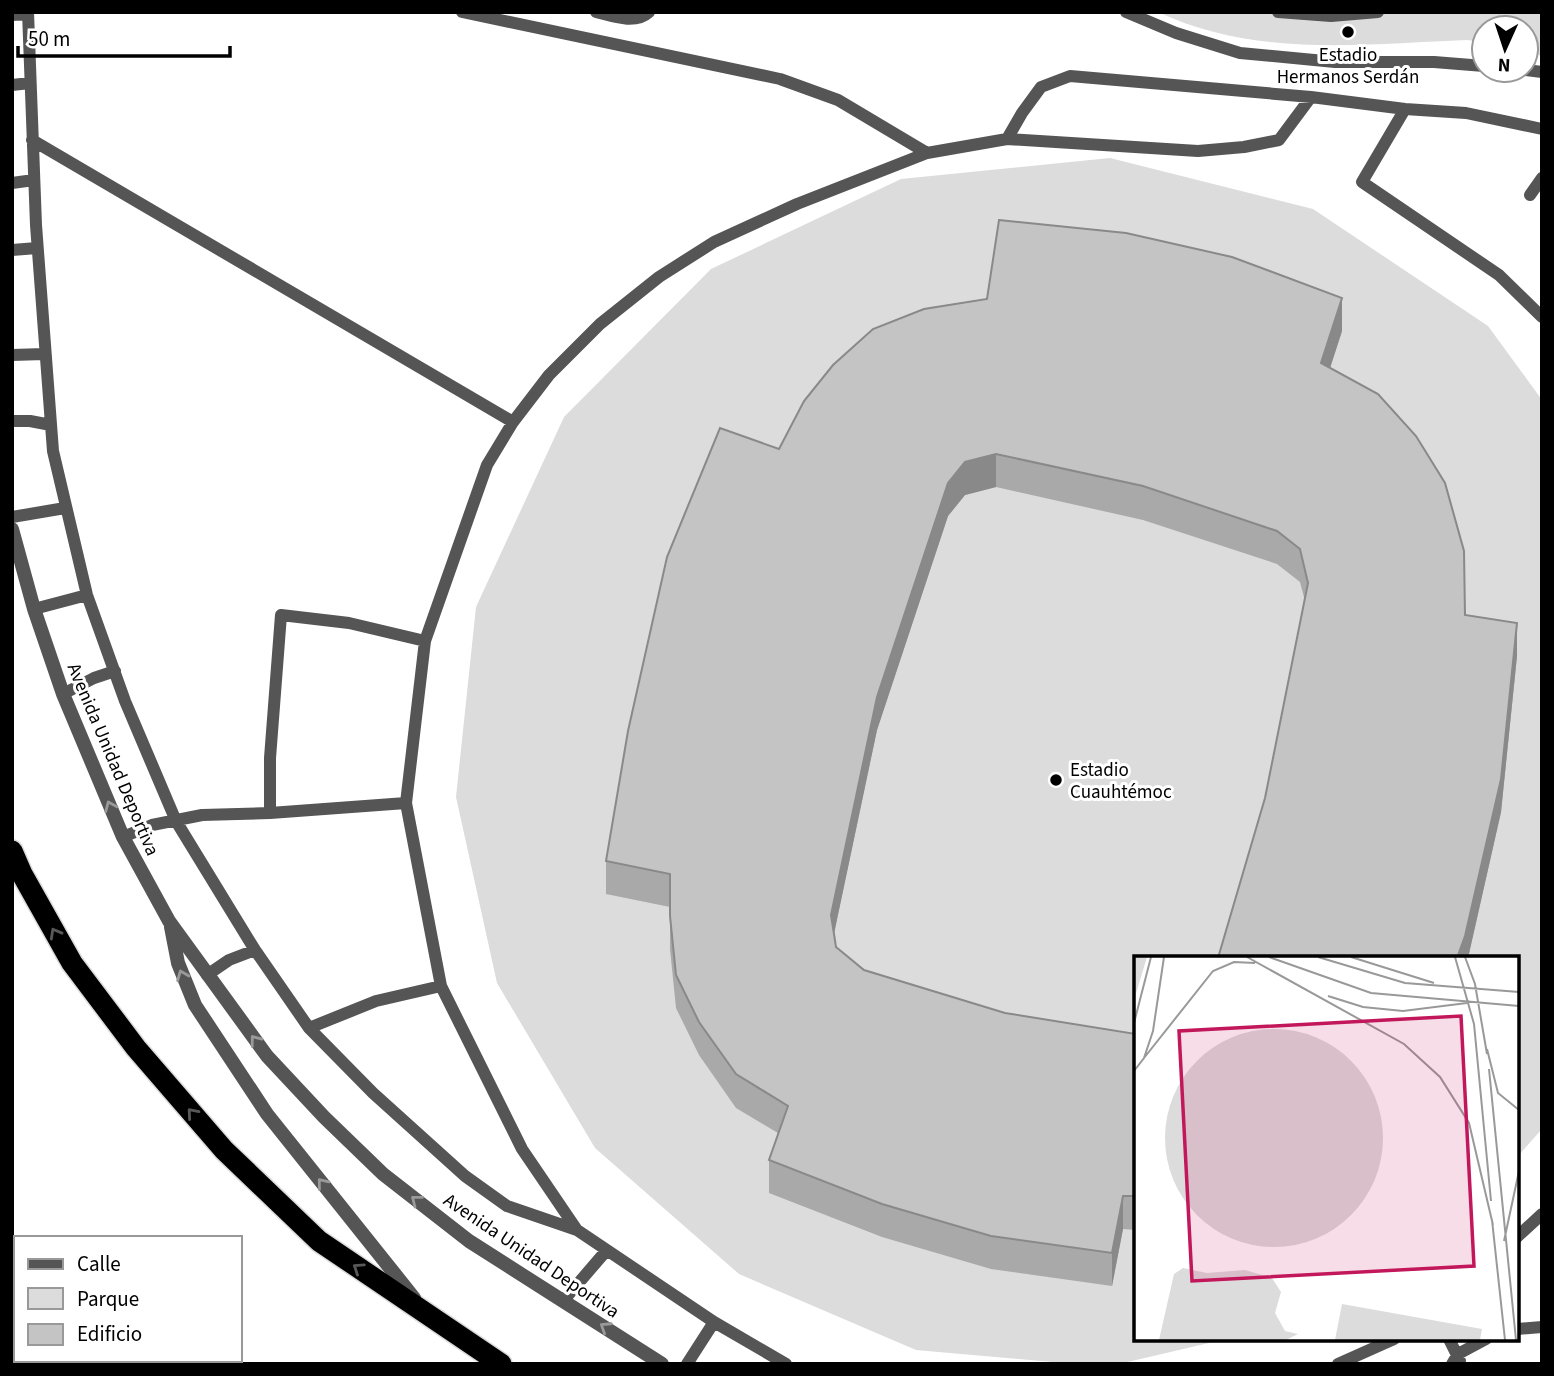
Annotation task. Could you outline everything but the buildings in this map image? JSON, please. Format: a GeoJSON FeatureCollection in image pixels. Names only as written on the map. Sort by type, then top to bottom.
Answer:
{"type":"FeatureCollection","features":[{"type":"Feature","properties":{"kind":"highway"},"geometry":{"type":"LineString","coordinates":[[12,850],[22,874],[72,963],[136,1048],[224,1150],[319,1241],[501,1364]]}},
{"type":"Feature","properties":{"kind":"street","name":"Avenida Unidad Deportiva"},"geometry":{"type":"LineString","coordinates":[[12,529],[34,609],[63,694],[123,837],[169,921],[267,1056],[324,1117],[383,1174],[469,1241],[662,1364]]}},
{"type":"Feature","properties":{"kind":"street"},"geometry":{"type":"LineString","coordinates":[[169,921],[178,963],[195,1005],[267,1114],[426,1313]]}},
{"type":"Feature","properties":{"kind":"lane"},"geometry":{"type":"LineString","coordinates":[[462,12],[780,79],[838,100],[927,153]]}},
{"type":"Feature","properties":{"kind":"lane"},"geometry":{"type":"LineString","coordinates":[[596,12],[627,19],[644,17],[649,12]]}},
{"type":"Feature","properties":{"kind":"lane"},"geometry":{"type":"LineString","coordinates":[[1126,12],[1176,33],[1240,53],[1335,62],[1434,62],[1470,65]]}},
{"type":"Feature","properties":{"kind":"lane"},"geometry":{"type":"LineString","coordinates":[[1278,12],[1331,16],[1378,12]]}},
{"type":"Feature","properties":{"kind":"lane"},"geometry":{"type":"LineString","coordinates":[[12,15],[28,13],[37,247],[52,451],[87,595],[176,821],[255,950],[309,1028],[373,1093],[465,1176],[507,1206],[577,1230],[714,1322],[786,1364]]}},
{"type":"Feature","properties":{"kind":"lane"},"geometry":{"type":"LineString","coordinates":[[1007,139],[1041,87],[1070,76],[1466,113],[1542,129]]}},
{"type":"Feature","properties":{"kind":"lane"},"geometry":{"type":"LineString","coordinates":[[12,85],[30,83]]}},
{"type":"Feature","properties":{"kind":"lane"},"geometry":{"type":"LineString","coordinates":[[577,1230],[522,1149],[441,986],[406,803],[425,641],[487,466],[513,422],[557,366],[600,324],[659,277],[713,242],[797,204],[927,153],[1007,139],[1198,150],[1244,147],[1279,140],[1311,97]]}},
{"type":"Feature","properties":{"kind":"lane"},"geometry":{"type":"LineString","coordinates":[[1405,109],[1362,182],[1499,275],[1542,317]]}},
{"type":"Feature","properties":{"kind":"lane"},"geometry":{"type":"LineString","coordinates":[[32,140],[513,422]]}},
{"type":"Feature","properties":{"kind":"lane"},"geometry":{"type":"LineString","coordinates":[[1530,195],[1542,178]]}},
{"type":"Feature","properties":{"kind":"lane"},"geometry":{"type":"LineString","coordinates":[[12,183],[34,180]]}},
{"type":"Feature","properties":{"kind":"lane"},"geometry":{"type":"LineString","coordinates":[[12,250],[37,247]]}},
{"type":"Feature","properties":{"kind":"lane"},"geometry":{"type":"LineString","coordinates":[[12,355],[44,354]]}},
{"type":"Feature","properties":{"kind":"lane"},"geometry":{"type":"LineString","coordinates":[[12,421],[51,425]]}},
{"type":"Feature","properties":{"kind":"lane"},"geometry":{"type":"LineString","coordinates":[[12,517],[65,508]]}},
{"type":"Feature","properties":{"kind":"lane"},"geometry":{"type":"LineString","coordinates":[[34,609],[87,595]]}},
{"type":"Feature","properties":{"kind":"lane"},"geometry":{"type":"LineString","coordinates":[[270,813],[270,758],[281,615],[349,623],[425,641]]}},
{"type":"Feature","properties":{"kind":"lane"},"geometry":{"type":"LineString","coordinates":[[63,694],[115,671]]}},
{"type":"Feature","properties":{"kind":"lane"},"geometry":{"type":"LineString","coordinates":[[123,837],[152,825],[202,815],[406,803]]}},
{"type":"Feature","properties":{"kind":"lane"},"geometry":{"type":"LineString","coordinates":[[207,975],[229,960],[255,950]]}},
{"type":"Feature","properties":{"kind":"lane"},"geometry":{"type":"LineString","coordinates":[[309,1028],[376,1002],[441,986]]}},
{"type":"Feature","properties":{"kind":"lane"},"geometry":{"type":"LineString","coordinates":[[1519,1235],[1542,1214]]}},
{"type":"Feature","properties":{"kind":"lane"},"geometry":{"type":"LineString","coordinates":[[563,1301],[606,1251]]}},
{"type":"Feature","properties":{"kind":"lane"},"geometry":{"type":"LineString","coordinates":[[687,1364],[714,1322]]}},
{"type":"Feature","properties":{"kind":"lane"},"geometry":{"type":"LineString","coordinates":[[1519,1329],[1542,1327]]}},
{"type":"Feature","properties":{"kind":"lane"},"geometry":{"type":"LineString","coordinates":[[1338,1364],[1390,1341]]}},
{"type":"Feature","properties":{"kind":"lane"},"geometry":{"type":"LineString","coordinates":[[1450,1341],[1457,1361],[1483,1341]]}},
{"type":"Feature","properties":{"kind":"green space","name":"Estadio Hermanos Serdán"},"geometry":{"type":"Polygon","coordinates":[[[1158,12],[1542,12],[1542,56],[1540,14],[1470,14],[1470,40],[1350,45],[1271,42],[1195,27],[1158,12]]]}},
{"type":"Feature","properties":{"kind":"green space","name":"Estadio Cuauhtémoc"},"geometry":{"type":"Polygon","coordinates":[[[1110,158],[1313,209],[1488,326],[1542,400],[1542,1129],[1519,1155],[1519,956],[1134,956],[1134,1341],[1217,1341],[1119,1364],[1075,1364],[916,1350],[739,1274],[595,1148],[497,983],[456,797],[476,607],[564,417],[711,269],[901,179],[1110,158]]]}},
{"type":"Feature","properties":{"kind":"place","name":"Estadio Hermanos Serdán"},"geometry":{"type":"Point","coordinates":[1348,32]}},
{"type":"Feature","properties":{"kind":"place","name":"Estadio Cuauhtémoc"},"geometry":{"type":"Point","coordinates":[1056,780]}}]}
